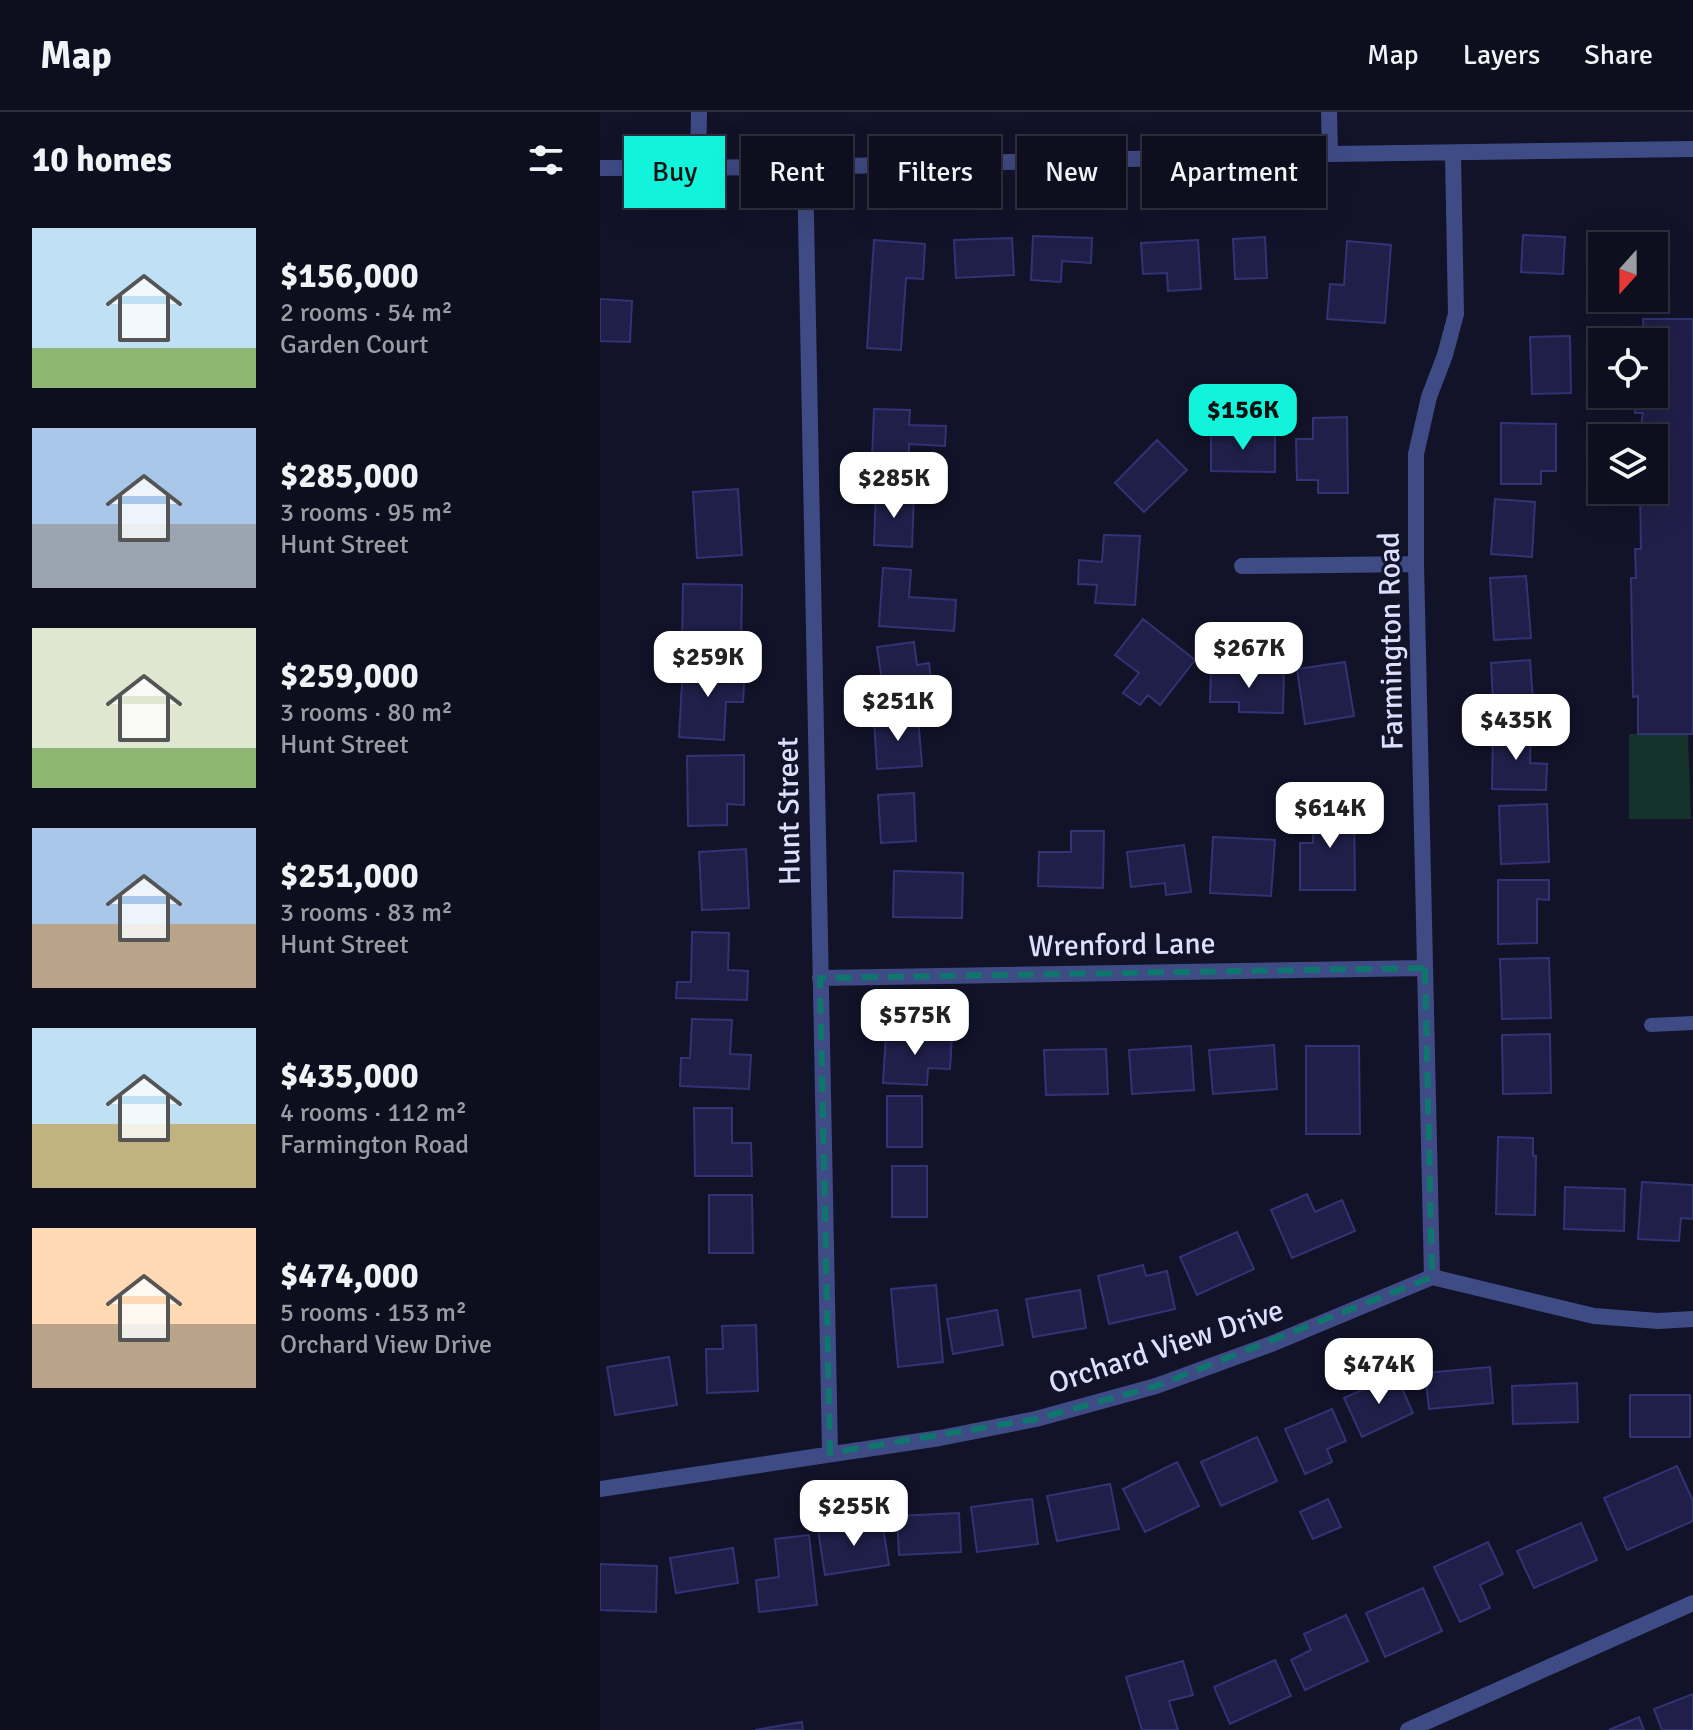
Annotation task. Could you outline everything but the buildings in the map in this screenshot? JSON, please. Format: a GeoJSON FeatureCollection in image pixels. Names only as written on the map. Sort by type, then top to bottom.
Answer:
{"type":"FeatureCollection","features":[{"type":"Feature","properties":{"kind":"street"},"geometry":{"type":"LineString","coordinates":[[699,112],[699,136]]}},
{"type":"Feature","properties":{"kind":"street"},"geometry":{"type":"LineString","coordinates":[[1329,112],[1330,154]]}},
{"type":"Feature","properties":{"kind":"street"},"geometry":{"type":"LineString","coordinates":[[853,166],[1693,149]]}},
{"type":"Feature","properties":{"kind":"street","name":"Farmington Road"},"geometry":{"type":"LineString","coordinates":[[1432,1277],[1416,454],[1429,397],[1456,314],[1453,154]]}},
{"type":"Feature","properties":{"kind":"street"},"geometry":{"type":"LineString","coordinates":[[600,168],[624,168]]}},
{"type":"Feature","properties":{"kind":"street","name":"Hunt Street"},"geometry":{"type":"LineString","coordinates":[[806,208],[830,1453]]}},
{"type":"Feature","properties":{"kind":"street"},"geometry":{"type":"LineString","coordinates":[[1242,566],[1416,564]]}},
{"type":"Feature","properties":{"kind":"street","name":"Wrenford Lane"},"geometry":{"type":"LineString","coordinates":[[820,978],[1425,968]]}},
{"type":"Feature","properties":{"kind":"street"},"geometry":{"type":"LineString","coordinates":[[1432,1277],[1594,1316],[1658,1321],[1693,1319]]}},
{"type":"Feature","properties":{"kind":"street","name":"Orchard View Drive"},"geometry":{"type":"LineString","coordinates":[[600,1489],[940,1438],[1036,1419],[1156,1386],[1271,1344],[1432,1277]]}},
{"type":"Feature","properties":{"kind":"street"},"geometry":{"type":"LineString","coordinates":[[1408,1730],[1693,1603]]}},
{"type":"Feature","properties":{"kind":"lane"},"geometry":{"type":"LineString","coordinates":[[1651,1025],[1693,1023]]}},
{"type":"Feature","properties":{"kind":"highlighted area"},"geometry":{"type":"Polygon","coordinates":[[[1425,968],[1432,1277],[1156,1386],[1036,1419],[830,1453],[820,978],[1425,968]]]}},
{"type":"Feature","properties":{"kind":"green space"},"geometry":{"type":"Polygon","coordinates":[[[1629,734],[1688,734],[1691,819],[1629,819],[1629,734]]]}}]}
